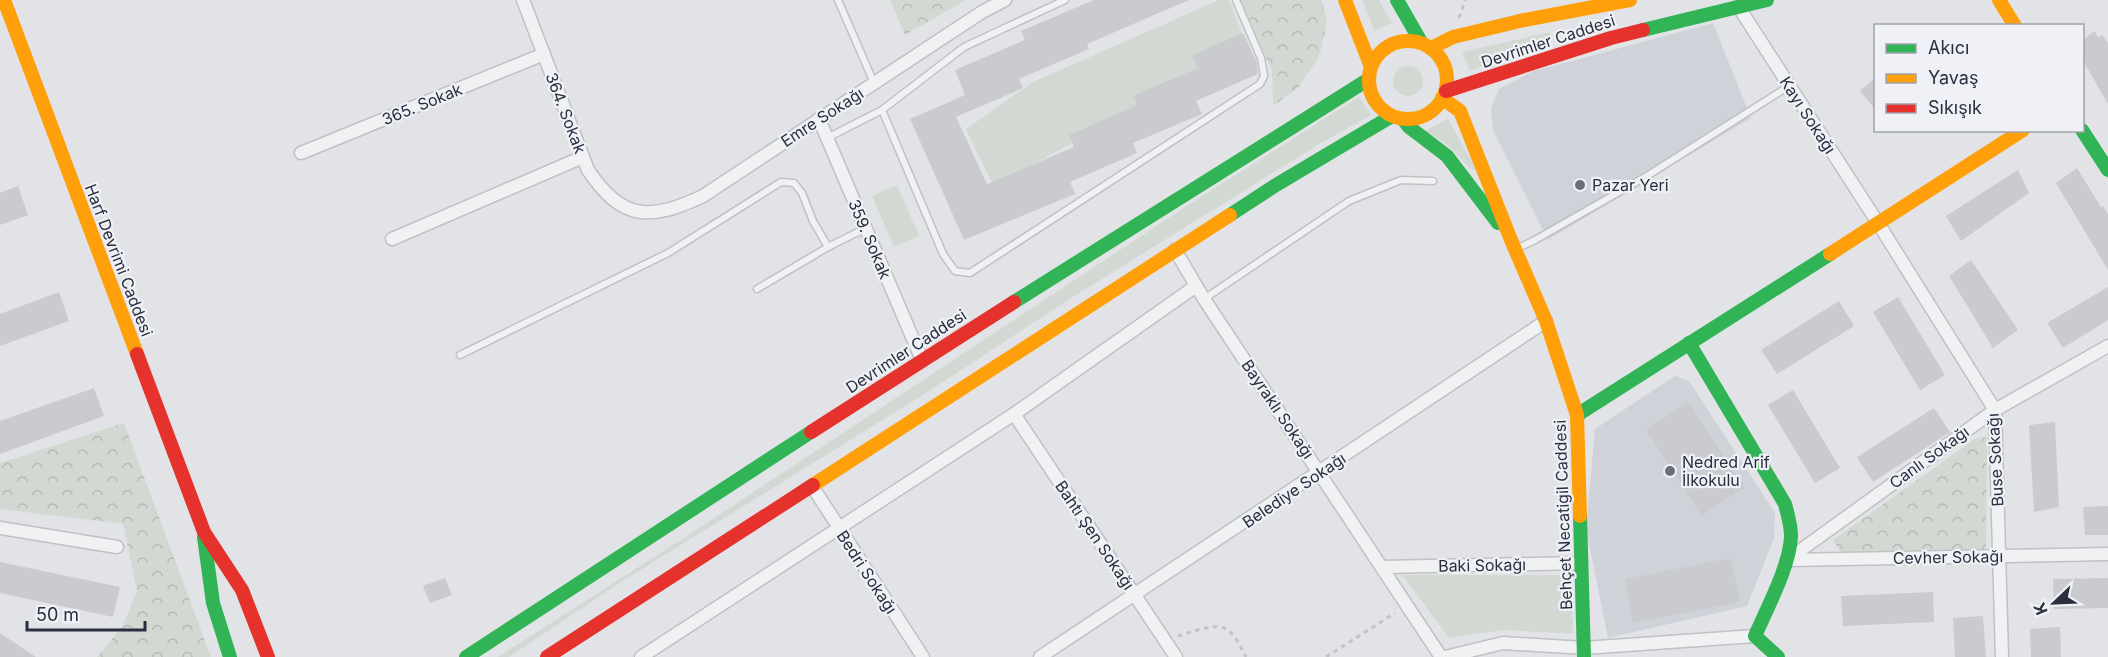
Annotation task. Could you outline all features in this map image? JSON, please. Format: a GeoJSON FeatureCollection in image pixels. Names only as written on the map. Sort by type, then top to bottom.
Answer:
{"type":"FeatureCollection","features":[{"type":"Feature","properties":{"kind":"main road","name":"Harf Devrimi Caddesi"},"geometry":{"type":"LineString","coordinates":[[4,0],[204,532],[242,590],[268,653]]}},
{"type":"Feature","properties":{"kind":"main road"},"geometry":{"type":"LineString","coordinates":[[1345,0],[1370,73],[1370,91],[1375,101],[1382,110],[1397,117],[1413,119],[1434,110],[1444,94],[1447,80],[1446,68],[1440,57],[1426,45],[1397,0]]}},
{"type":"Feature","properties":{"kind":"main road","name":"Devrimler Caddesi"},"geometry":{"type":"LineString","coordinates":[[1426,45],[1524,20],[1630,0]]}},
{"type":"Feature","properties":{"kind":"main road","name":"Devrimler Caddesi"},"geometry":{"type":"LineString","coordinates":[[1444,94],[1611,38],[1767,0]]}},
{"type":"Feature","properties":{"kind":"main road"},"geometry":{"type":"LineString","coordinates":[[1999,0],[2014,24]]}},
{"type":"Feature","properties":{"kind":"main road"},"geometry":{"type":"LineString","coordinates":[[1370,73],[1376,56],[1391,45],[1408,40],[1426,45]]}},
{"type":"Feature","properties":{"kind":"main road","name":"Devrimler Caddesi"},"geometry":{"type":"LineString","coordinates":[[466,657],[922,360],[1370,73]]}},
{"type":"Feature","properties":{"kind":"main road","name":"Behçet Necatigil Caddesi"},"geometry":{"type":"LineString","coordinates":[[1444,94],[1460,111],[1546,321],[1576,415],[1584,652]]}},
{"type":"Feature","properties":{"kind":"main road"},"geometry":{"type":"LineString","coordinates":[[547,657],[1276,185],[1397,117]]}},
{"type":"Feature","properties":{"kind":"main road","name":"Behçet Necatigil Caddesi"},"geometry":{"type":"LineString","coordinates":[[1397,117],[1446,156],[1513,245]]}},
{"type":"Feature","properties":{"kind":"main road"},"geometry":{"type":"LineString","coordinates":[[1576,415],[2020,132]]}},
{"type":"Feature","properties":{"kind":"main road"},"geometry":{"type":"LineString","coordinates":[[2083,132],[2108,170]]}},
{"type":"Feature","properties":{"kind":"main road"},"geometry":{"type":"LineString","coordinates":[[1689,343],[1785,504],[1791,537],[1788,560],[1755,636],[1778,657]]}},
{"type":"Feature","properties":{"kind":"main road","name":"Harf Devrimi Caddesi"},"geometry":{"type":"LineString","coordinates":[[204,532],[213,603],[230,657]]}},
{"type":"Feature","properties":{"kind":"street","name":"364. Sokak"},"geometry":{"type":"LineString","coordinates":[[523,0],[588,170],[601,189],[618,204],[631,210]]}},
{"type":"Feature","properties":{"kind":"street","name":"Emre Sokağı"},"geometry":{"type":"LineString","coordinates":[[631,210],[646,212],[664,210],[684,205],[703,196],[982,12],[1005,0]]}},
{"type":"Feature","properties":{"kind":"street","name":"Kayı Sokağı"},"geometry":{"type":"LineString","coordinates":[[1738,6],[1878,223]]}},
{"type":"Feature","properties":{"kind":"street","name":"365. Sokak"},"geometry":{"type":"LineString","coordinates":[[301,153],[544,54]]}},
{"type":"Feature","properties":{"kind":"street","name":"359. Sokak"},"geometry":{"type":"LineString","coordinates":[[819,119],[922,360]]}},
{"type":"Feature","properties":{"kind":"street"},"geometry":{"type":"LineString","coordinates":[[392,239],[583,157]]}},
{"type":"Feature","properties":{"kind":"street","name":"Buse Sokağı"},"geometry":{"type":"LineString","coordinates":[[1878,223],[1995,410],[2002,657]]}},
{"type":"Feature","properties":{"kind":"street","name":"Bayraklı Sokağı"},"geometry":{"type":"LineString","coordinates":[[1175,250],[1204,299],[1443,657]]}},
{"type":"Feature","properties":{"kind":"street"},"geometry":{"type":"LineString","coordinates":[[641,657],[660,652],[838,528],[1014,414],[1196,286]]}},
{"type":"Feature","properties":{"kind":"street","name":"Belediye Sokağı"},"geometry":{"type":"LineString","coordinates":[[1040,657],[1546,321]]}},
{"type":"Feature","properties":{"kind":"street","name":"Canlı Sokağı"},"geometry":{"type":"LineString","coordinates":[[1788,560],[1995,410],[2108,346]]}},
{"type":"Feature","properties":{"kind":"street","name":"Bahtı Şen Sokağı"},"geometry":{"type":"LineString","coordinates":[[1014,414],[1176,657]]}},
{"type":"Feature","properties":{"kind":"street","name":"Bedri Sokağı"},"geometry":{"type":"LineString","coordinates":[[812,486],[923,657]]}},
{"type":"Feature","properties":{"kind":"street"},"geometry":{"type":"LineString","coordinates":[[0,528],[117,547]]}},
{"type":"Feature","properties":{"kind":"street","name":"Cevher Sokağı"},"geometry":{"type":"LineString","coordinates":[[1788,560],[2108,554]]}},
{"type":"Feature","properties":{"kind":"street","name":"Baki Sokağı"},"geometry":{"type":"LineString","coordinates":[[1382,567],[1581,563]]}},
{"type":"Feature","properties":{"kind":"street"},"geometry":{"type":"LineString","coordinates":[[1443,657],[1503,643],[1584,652],[1755,636]]}},
{"type":"Feature","properties":{"kind":"lane"},"geometry":{"type":"LineString","coordinates":[[838,0],[874,83]]}},
{"type":"Feature","properties":{"kind":"lane"},"geometry":{"type":"LineString","coordinates":[[827,138],[882,110],[964,47],[1065,0]]}},
{"type":"Feature","properties":{"kind":"lane"},"geometry":{"type":"LineString","coordinates":[[882,110],[944,254],[955,271],[970,273],[1260,84],[1264,76],[1261,58],[1236,0]]}},
{"type":"Feature","properties":{"kind":"lane"},"geometry":{"type":"LineString","coordinates":[[1513,245],[1535,240],[1647,176],[1788,86]]}},
{"type":"Feature","properties":{"kind":"lane"},"geometry":{"type":"LineString","coordinates":[[1204,299],[1349,201],[1401,180],[1433,181]]}},
{"type":"Feature","properties":{"kind":"lane"},"geometry":{"type":"LineString","coordinates":[[460,355],[668,253],[781,182],[794,183],[802,193],[813,221],[828,247]]}},
{"type":"Feature","properties":{"kind":"lane"},"geometry":{"type":"LineString","coordinates":[[757,289],[828,247],[866,228]]}},
{"type":"Feature","properties":{"kind":"path"},"geometry":{"type":"LineString","coordinates":[[1326,657],[1407,605]]}},
{"type":"Feature","properties":{"kind":"path"},"geometry":{"type":"LineString","coordinates":[[1164,639],[1215,626],[1224,627],[1231,633],[1246,657]]}},
{"type":"Feature","properties":{"kind":"shaded area","name":"Pazar Yeri"},"geometry":{"type":"Polygon","coordinates":[[[1713,23],[1751,118],[1548,240],[1493,130],[1491,108],[1499,89],[1531,72],[1713,23]]]}},
{"type":"Feature","properties":{"kind":"shaded area","name":"Nedred Arif İlkokulu"},"geometry":{"type":"Polygon","coordinates":[[[1675,376],[1689,381],[1775,513],[1774,538],[1747,606],[1608,638],[1586,529],[1595,429],[1675,376]]]}},
{"type":"Feature","properties":{"kind":"green space"},"geometry":{"type":"Polygon","coordinates":[[[890,0],[966,0],[905,35],[890,0]]]}},
{"type":"Feature","properties":{"kind":"green space"},"geometry":{"type":"Polygon","coordinates":[[[1219,0],[1229,0],[1246,44],[994,187],[966,129],[1033,82],[1219,0]]]}},
{"type":"Feature","properties":{"kind":"green space"},"geometry":{"type":"Polygon","coordinates":[[[1241,0],[1322,0],[1327,23],[1319,57],[1298,88],[1273,106],[1272,71],[1241,0]]]}},
{"type":"Feature","properties":{"kind":"green space"},"geometry":{"type":"Polygon","coordinates":[[[1362,0],[1379,0],[1392,23],[1374,30],[1362,0]]]}},
{"type":"Feature","properties":{"kind":"green space"},"geometry":{"type":"Polygon","coordinates":[[[1550,32],[1553,40],[1470,71],[1462,52],[1550,32]]]}},
{"type":"Feature","properties":{"kind":"green space"},"geometry":{"type":"Polygon","coordinates":[[[1408,66],[1419,70],[1423,81],[1419,92],[1408,96],[1397,92],[1393,81],[1397,70],[1408,66]]]}},
{"type":"Feature","properties":{"kind":"green space"},"geometry":{"type":"Polygon","coordinates":[[[1359,97],[1371,115],[1321,143],[1068,300],[926,393],[621,582],[509,657],[498,657],[687,536],[1185,207],[1359,97]]]}},
{"type":"Feature","properties":{"kind":"green space"},"geometry":{"type":"Polygon","coordinates":[[[1448,119],[1476,169],[1472,170],[1448,145],[1425,131],[1448,119]]]}},
{"type":"Feature","properties":{"kind":"green space"},"geometry":{"type":"Polygon","coordinates":[[[897,185],[919,236],[894,247],[872,196],[897,185]]]}},
{"type":"Feature","properties":{"kind":"green space"},"geometry":{"type":"Polygon","coordinates":[[[124,423],[211,657],[97,657],[122,627],[137,591],[123,524],[0,509],[0,463],[124,423]]]}},
{"type":"Feature","properties":{"kind":"green space"},"geometry":{"type":"Polygon","coordinates":[[[1987,437],[1986,549],[1843,555],[1833,540],[1976,438],[1987,437]]]}},
{"type":"Feature","properties":{"kind":"green space"},"geometry":{"type":"Polygon","coordinates":[[[1402,575],[1571,575],[1573,634],[1503,630],[1449,638],[1402,575]]]}},
{"type":"Feature","properties":{"kind":"building"},"geometry":{"type":"Polygon","coordinates":[[[1094,0],[1189,0],[1087,44],[1089,49],[1019,79],[1023,88],[956,117],[987,184],[1074,147],[1069,135],[1137,105],[1133,96],[1198,68],[1192,55],[1243,33],[1257,63],[1258,74],[1196,101],[1202,114],[1133,143],[1137,153],[1070,182],[1075,194],[964,240],[910,119],[965,95],[955,70],[1025,40],[1021,31],[1094,0]]]}},
{"type":"Feature","properties":{"kind":"building"},"geometry":{"type":"Polygon","coordinates":[[[2095,31],[2098,38],[2102,35],[2108,43],[2108,104],[2084,62],[2084,39],[2095,31]]]}},
{"type":"Feature","properties":{"kind":"building"},"geometry":{"type":"Polygon","coordinates":[[[1874,79],[1874,108],[1860,91],[1874,79]]]}},
{"type":"Feature","properties":{"kind":"building"},"geometry":{"type":"Polygon","coordinates":[[[2077,168],[2101,207],[2103,206],[2108,214],[2108,270],[2056,183],[2077,168]]]}},
{"type":"Feature","properties":{"kind":"building"},"geometry":{"type":"Polygon","coordinates":[[[2018,170],[2029,193],[1961,241],[1946,216],[2018,170]]]}},
{"type":"Feature","properties":{"kind":"building"},"geometry":{"type":"Polygon","coordinates":[[[18,186],[28,215],[0,225],[0,193],[18,186]]]}},
{"type":"Feature","properties":{"kind":"building"},"geometry":{"type":"Polygon","coordinates":[[[1971,260],[2018,330],[1993,348],[1949,276],[1971,260]]]}},
{"type":"Feature","properties":{"kind":"building"},"geometry":{"type":"Polygon","coordinates":[[[2108,287],[2108,320],[2063,348],[2047,323],[2108,287]]]}},
{"type":"Feature","properties":{"kind":"building"},"geometry":{"type":"Polygon","coordinates":[[[59,292],[69,321],[0,346],[0,314],[59,292]]]}},
{"type":"Feature","properties":{"kind":"building"},"geometry":{"type":"Polygon","coordinates":[[[1898,297],[1945,375],[1920,390],[1873,312],[1898,297]]]}},
{"type":"Feature","properties":{"kind":"building"},"geometry":{"type":"Polygon","coordinates":[[[1839,301],[1854,326],[1777,374],[1761,350],[1839,301]]]}},
{"type":"Feature","properties":{"kind":"building"},"geometry":{"type":"Polygon","coordinates":[[[94,388],[104,416],[0,454],[0,421],[94,388]]]}},
{"type":"Feature","properties":{"kind":"building"},"geometry":{"type":"Polygon","coordinates":[[[1793,390],[1840,468],[1815,483],[1768,405],[1793,390]]]}},
{"type":"Feature","properties":{"kind":"building"},"geometry":{"type":"Polygon","coordinates":[[[1689,402],[1744,488],[1701,515],[1646,429],[1689,402]]]}},
{"type":"Feature","properties":{"kind":"building"},"geometry":{"type":"Polygon","coordinates":[[[1934,408],[1950,432],[1873,482],[1857,457],[1934,408]]]}},
{"type":"Feature","properties":{"kind":"building"},"geometry":{"type":"Polygon","coordinates":[[[2055,422],[2059,507],[2034,512],[2029,425],[2055,422]]]}},
{"type":"Feature","properties":{"kind":"building"},"geometry":{"type":"Polygon","coordinates":[[[2108,506],[2108,535],[2085,535],[2083,507],[2108,506]]]}},
{"type":"Feature","properties":{"kind":"building"},"geometry":{"type":"Polygon","coordinates":[[[1731,558],[1740,602],[1633,623],[1625,579],[1731,558]]]}},
{"type":"Feature","properties":{"kind":"building"},"geometry":{"type":"Polygon","coordinates":[[[0,562],[120,587],[113,617],[0,593],[0,562]]]}},
{"type":"Feature","properties":{"kind":"building"},"geometry":{"type":"Polygon","coordinates":[[[445,578],[452,595],[430,603],[423,586],[445,578]]]}},
{"type":"Feature","properties":{"kind":"building"},"geometry":{"type":"Polygon","coordinates":[[[2108,578],[2108,608],[2054,609],[2053,579],[2108,578]]]}},
{"type":"Feature","properties":{"kind":"building"},"geometry":{"type":"Polygon","coordinates":[[[1933,592],[1934,622],[1843,626],[1841,596],[1933,592]]]}},
{"type":"Feature","properties":{"kind":"building"},"geometry":{"type":"Polygon","coordinates":[[[1983,616],[1986,657],[1955,657],[1953,618],[1983,616]]]}},
{"type":"Feature","properties":{"kind":"building"},"geometry":{"type":"Polygon","coordinates":[[[2060,627],[2061,657],[2031,657],[2030,629],[2060,627]]]}},
{"type":"Feature","properties":{"kind":"building"},"geometry":{"type":"Polygon","coordinates":[[[0,633],[36,657],[0,657],[0,633]]]}},
{"type":"Feature","properties":{"kind":"traffic: fast"},"geometry":{"type":"LineString","coordinates":[[1397,0],[1421,42]]}},
{"type":"Feature","properties":{"kind":"traffic: fast"},"geometry":{"type":"LineString","coordinates":[[1643,30],[1767,0]]}},
{"type":"Feature","properties":{"kind":"traffic: fast"},"geometry":{"type":"LineString","coordinates":[[1014,302],[1369,79]]}},
{"type":"Feature","properties":{"kind":"traffic: fast"},"geometry":{"type":"LineString","coordinates":[[1230,215],[1392,116]]}},
{"type":"Feature","properties":{"kind":"traffic: fast"},"geometry":{"type":"LineString","coordinates":[[1403,119],[1409,127],[1447,156],[1498,223]]}},
{"type":"Feature","properties":{"kind":"traffic: fast"},"geometry":{"type":"LineString","coordinates":[[2083,132],[2108,170]]}},
{"type":"Feature","properties":{"kind":"traffic: fast"},"geometry":{"type":"LineString","coordinates":[[1577,415],[1830,254]]}},
{"type":"Feature","properties":{"kind":"traffic: fast"},"geometry":{"type":"LineString","coordinates":[[1689,343],[1785,504],[1791,536],[1790,548],[1777,587],[1755,636],[1778,657]]}},
{"type":"Feature","properties":{"kind":"traffic: fast"},"geometry":{"type":"LineString","coordinates":[[466,657],[811,432]]}},
{"type":"Feature","properties":{"kind":"traffic: fast"},"geometry":{"type":"LineString","coordinates":[[1580,516],[1584,657]]}},
{"type":"Feature","properties":{"kind":"traffic: fast"},"geometry":{"type":"LineString","coordinates":[[204,537],[213,603],[230,657]]}},
{"type":"Feature","properties":{"kind":"traffic: slow"},"geometry":{"type":"LineString","coordinates":[[4,0],[137,354]]}},
{"type":"Feature","properties":{"kind":"traffic: slow"},"geometry":{"type":"LineString","coordinates":[[1345,0],[1371,67]]}},
{"type":"Feature","properties":{"kind":"traffic: slow"},"geometry":{"type":"LineString","coordinates":[[1431,48],[1453,37],[1524,20],[1630,0]]}},
{"type":"Feature","properties":{"kind":"traffic: slow"},"geometry":{"type":"LineString","coordinates":[[1999,0],[2014,24]]}},
{"type":"Feature","properties":{"kind":"traffic: slow"},"geometry":{"type":"LineString","coordinates":[[1408,41],[1423,44],[1436,52],[1444,65],[1447,80],[1444,95],[1436,108],[1423,116],[1408,119],[1393,116],[1380,108],[1372,95],[1369,80],[1372,65],[1380,52],[1393,44],[1408,41]]}},
{"type":"Feature","properties":{"kind":"traffic: slow"},"geometry":{"type":"LineString","coordinates":[[1442,98],[1460,111],[1546,321],[1577,415],[1580,516]]}},
{"type":"Feature","properties":{"kind":"traffic: slow"},"geometry":{"type":"LineString","coordinates":[[1830,254],[2020,132]]}},
{"type":"Feature","properties":{"kind":"traffic: slow"},"geometry":{"type":"LineString","coordinates":[[813,485],[1230,215]]}},
{"type":"Feature","properties":{"kind":"traffic: jam"},"geometry":{"type":"LineString","coordinates":[[1446,91],[1611,38],[1643,30]]}},
{"type":"Feature","properties":{"kind":"traffic: jam"},"geometry":{"type":"LineString","coordinates":[[811,432],[1014,302]]}},
{"type":"Feature","properties":{"kind":"traffic: jam"},"geometry":{"type":"LineString","coordinates":[[137,354],[204,532],[242,590],[268,657]]}},
{"type":"Feature","properties":{"kind":"traffic: jam"},"geometry":{"type":"LineString","coordinates":[[547,657],[813,485]]}},
{"type":"Feature","properties":{"kind":"place","name":"Pazar Yeri"},"geometry":{"type":"Point","coordinates":[1580,185]}},
{"type":"Feature","properties":{"kind":"place","name":"Nedred Arif İlkokulu"},"geometry":{"type":"Point","coordinates":[1670,471]}}]}
